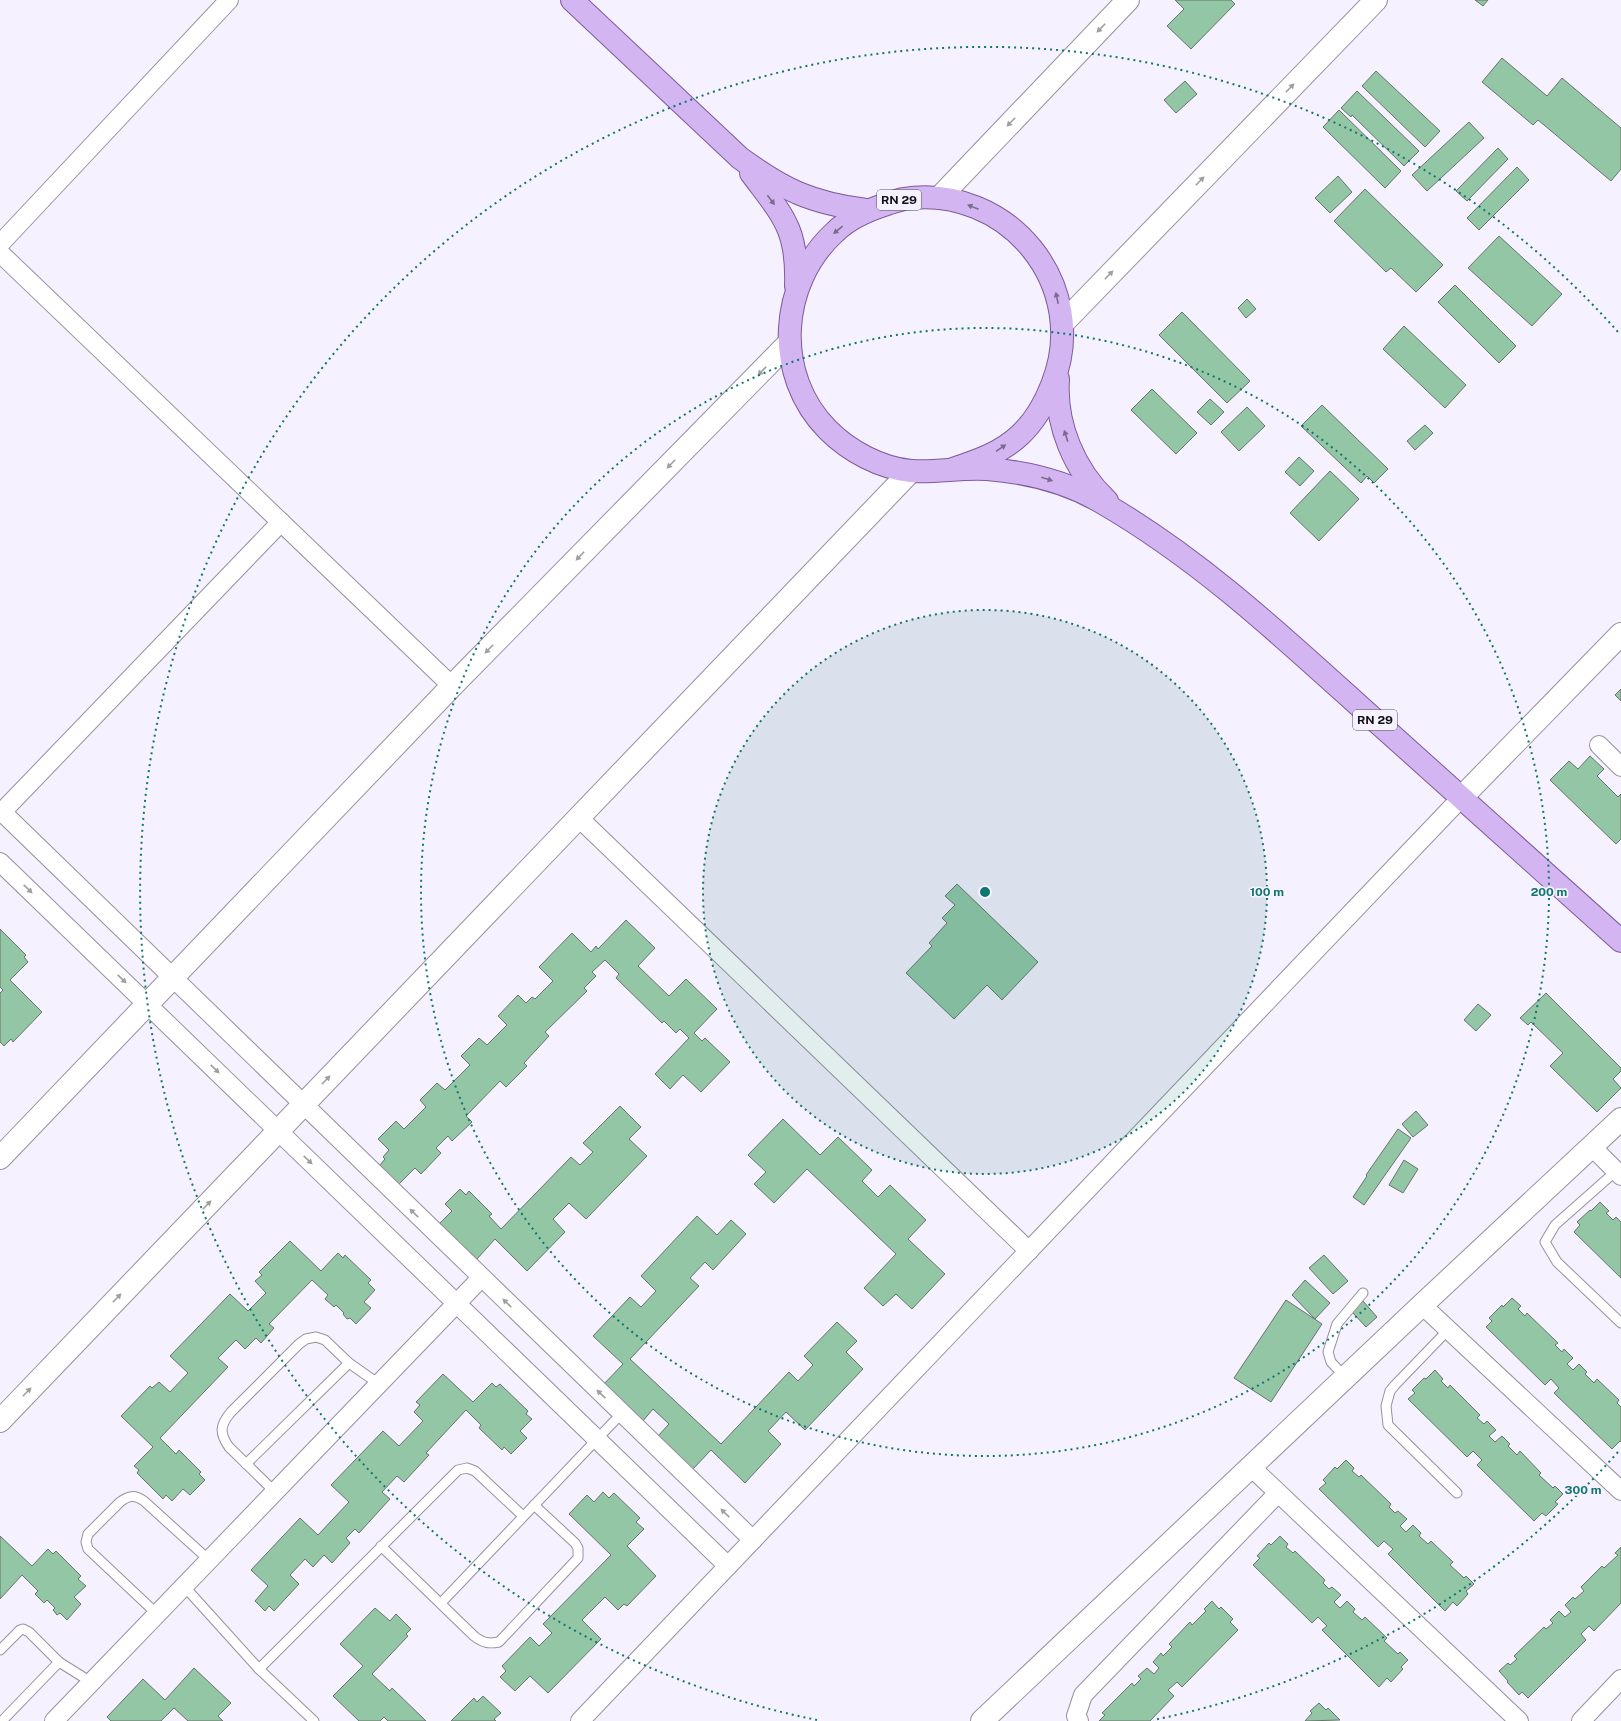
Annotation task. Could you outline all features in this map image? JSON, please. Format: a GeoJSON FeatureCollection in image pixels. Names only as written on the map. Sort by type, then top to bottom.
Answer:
{"type":"FeatureCollection","features":[{"type":"Feature","properties":{"kind":"main road","name":"RN 29"},"geometry":{"type":"LineString","coordinates":[[572,0],[740,158],[776,183],[798,194],[820,202],[866,210]]}},
{"type":"Feature","properties":{"kind":"main road"},"geometry":{"type":"LineString","coordinates":[[939,198],[1128,0]]}},
{"type":"Feature","properties":{"kind":"main road"},"geometry":{"type":"LineString","coordinates":[[1063,323],[1376,0]]}},
{"type":"Feature","properties":{"kind":"main road","name":"RN 29"},"geometry":{"type":"LineString","coordinates":[[740,158],[783,217],[791,234],[795,253],[796,291]]}},
{"type":"Feature","properties":{"kind":"main road","name":"RN 29"},"geometry":{"type":"LineString","coordinates":[[1119,513],[1099,494],[1083,472],[1070,448],[1061,422],[1057,395],[1059,368],[1062,353],[1063,323],[1056,292],[1043,263],[1023,238],[998,218],[970,205],[939,198],[902,199],[866,210],[836,231],[812,258],[796,291],[790,317],[789,343],[795,374],[807,404],[827,429],[851,449],[880,464],[911,471],[982,468],[1011,471],[1040,477],[1068,486],[1094,498],[1119,513],[1163,542],[1234,595],[1268,623],[1621,941]]}},
{"type":"Feature","properties":{"kind":"main road"},"geometry":{"type":"LineString","coordinates":[[0,1158],[452,686],[789,343]]}},
{"type":"Feature","properties":{"kind":"main road","name":"RN 29"},"geometry":{"type":"LineString","coordinates":[[953,469],[989,457],[1021,434],[1045,404],[1059,368]]}},
{"type":"Feature","properties":{"kind":"main road"},"geometry":{"type":"LineString","coordinates":[[0,1420],[911,471]]}},
{"type":"Feature","properties":{"kind":"main road"},"geometry":{"type":"LineString","coordinates":[[1461,798],[1621,634]]}},
{"type":"Feature","properties":{"kind":"main road"},"geometry":{"type":"LineString","coordinates":[[982,1721],[1345,1377],[1621,1119]]}},
{"type":"Feature","properties":{"kind":"street"},"geometry":{"type":"LineString","coordinates":[[0,244],[229,0]]}},
{"type":"Feature","properties":{"kind":"street"},"geometry":{"type":"LineString","coordinates":[[0,253],[452,686]]}},
{"type":"Feature","properties":{"kind":"street"},"geometry":{"type":"LineString","coordinates":[[281,522],[1,812],[621,1414],[753,1540]]}},
{"type":"Feature","properties":{"kind":"street"},"geometry":{"type":"LineString","coordinates":[[1599,746],[1621,767]]}},
{"type":"Feature","properties":{"kind":"street"},"geometry":{"type":"LineString","coordinates":[[580,1721],[1461,798]]}},
{"type":"Feature","properties":{"kind":"street"},"geometry":{"type":"LineString","coordinates":[[578,817],[1029,1251]]}},
{"type":"Feature","properties":{"kind":"street"},"geometry":{"type":"LineString","coordinates":[[0,862],[147,1003],[456,1305],[728,1566]]}},
{"type":"Feature","properties":{"kind":"street"},"geometry":{"type":"LineString","coordinates":[[1592,1147],[1619,1174]]}},
{"type":"Feature","properties":{"kind":"street"},"geometry":{"type":"LineString","coordinates":[[60,1719],[92,1682],[157,1614],[482,1278]]}},
{"type":"Feature","properties":{"kind":"street"},"geometry":{"type":"LineString","coordinates":[[1422,1305],[1621,1491]]}},
{"type":"Feature","properties":{"kind":"street"},"geometry":{"type":"LineString","coordinates":[[1250,1467],[1519,1721]]}},
{"type":"Feature","properties":{"kind":"street"},"geometry":{"type":"LineString","coordinates":[[1079,1721],[1076,1716],[1083,1695],[1278,1492]]}},
{"type":"Feature","properties":{"kind":"street"},"geometry":{"type":"LineString","coordinates":[[1581,1721],[1621,1679]]}},
{"type":"Feature","properties":{"kind":"lane"},"geometry":{"type":"LineString","coordinates":[[1619,1174],[1555,1225],[1545,1242],[1557,1262],[1621,1324]]}},
{"type":"Feature","properties":{"kind":"lane"},"geometry":{"type":"LineString","coordinates":[[1345,1377],[1332,1362],[1328,1352],[1337,1324],[1363,1293]]}},
{"type":"Feature","properties":{"kind":"lane"},"geometry":{"type":"LineString","coordinates":[[1448,1330],[1395,1384],[1390,1391],[1386,1406],[1388,1425],[1457,1493]]}},
{"type":"Feature","properties":{"kind":"lane"},"geometry":{"type":"LineString","coordinates":[[275,1492],[246,1464],[224,1439],[222,1429],[225,1419],[299,1344],[306,1339],[316,1337],[325,1340],[349,1363],[379,1384]]}},
{"type":"Feature","properties":{"kind":"lane"},"geometry":{"type":"LineString","coordinates":[[246,1464],[349,1363]]}},
{"type":"Feature","properties":{"kind":"lane"},"geometry":{"type":"LineString","coordinates":[[441,1603],[595,1439],[621,1414]]}},
{"type":"Feature","properties":{"kind":"lane"},"geometry":{"type":"LineString","coordinates":[[259,1669],[458,1470],[466,1468],[475,1471],[523,1516]]}},
{"type":"Feature","properties":{"kind":"lane"},"geometry":{"type":"LineString","coordinates":[[157,1614],[88,1549],[86,1542],[88,1534],[120,1502],[132,1496],[139,1497],[209,1560]]}},
{"type":"Feature","properties":{"kind":"lane"},"geometry":{"type":"LineString","coordinates":[[381,1546],[474,1636],[482,1642],[490,1644],[499,1642],[578,1558],[578,1548],[534,1505]]}},
{"type":"Feature","properties":{"kind":"lane"},"geometry":{"type":"LineString","coordinates":[[184,1586],[259,1669],[314,1721]]}},
{"type":"Feature","properties":{"kind":"lane"},"geometry":{"type":"LineString","coordinates":[[0,1650],[20,1630],[23,1629],[29,1632],[59,1662],[92,1682]]}},
{"type":"Feature","properties":{"kind":"lane"},"geometry":{"type":"LineString","coordinates":[[2,1721],[59,1662]]}},
{"type":"Feature","properties":{"kind":"building"},"geometry":{"type":"Polygon","coordinates":[[[1175,0],[1231,0],[1235,4],[1191,49],[1167,26],[1184,9],[1175,0]]]}},
{"type":"Feature","properties":{"kind":"building"},"geometry":{"type":"Polygon","coordinates":[[[1475,0],[1488,0],[1483,6],[1475,0]]]}},
{"type":"Feature","properties":{"kind":"building"},"geometry":{"type":"Polygon","coordinates":[[[1502,58],[1547,96],[1562,78],[1621,128],[1621,169],[1611,181],[1538,120],[1533,125],[1482,82],[1502,58]]]}},
{"type":"Feature","properties":{"kind":"building"},"geometry":{"type":"Polygon","coordinates":[[[1376,71],[1440,131],[1425,147],[1362,86],[1376,71]]]}},
{"type":"Feature","properties":{"kind":"building"},"geometry":{"type":"Polygon","coordinates":[[[1185,81],[1197,94],[1176,113],[1164,100],[1185,81]]]}},
{"type":"Feature","properties":{"kind":"building"},"geometry":{"type":"Polygon","coordinates":[[[1357,91],[1419,151],[1404,166],[1352,115],[1351,117],[1341,108],[1357,91]]]}},
{"type":"Feature","properties":{"kind":"building"},"geometry":{"type":"Polygon","coordinates":[[[1339,110],[1401,171],[1385,188],[1323,127],[1339,110]]]}},
{"type":"Feature","properties":{"kind":"building"},"geometry":{"type":"Polygon","coordinates":[[[1469,122],[1484,138],[1427,191],[1412,175],[1469,122]]]}},
{"type":"Feature","properties":{"kind":"building"},"geometry":{"type":"Polygon","coordinates":[[[1498,148],[1508,159],[1467,201],[1456,191],[1498,148]]]}},
{"type":"Feature","properties":{"kind":"building"},"geometry":{"type":"Polygon","coordinates":[[[1517,167],[1529,180],[1479,230],[1467,218],[1517,167]]]}},
{"type":"Feature","properties":{"kind":"building"},"geometry":{"type":"Polygon","coordinates":[[[1338,176],[1352,192],[1330,213],[1315,198],[1338,176]]]}},
{"type":"Feature","properties":{"kind":"building"},"geometry":{"type":"Polygon","coordinates":[[[1365,189],[1443,265],[1416,292],[1391,268],[1386,272],[1334,221],[1365,189]]]}},
{"type":"Feature","properties":{"kind":"building"},"geometry":{"type":"Polygon","coordinates":[[[1499,236],[1562,294],[1532,326],[1468,268],[1499,236]]]}},
{"type":"Feature","properties":{"kind":"building"},"geometry":{"type":"Polygon","coordinates":[[[1455,285],[1516,346],[1499,363],[1438,302],[1455,285]]]}},
{"type":"Feature","properties":{"kind":"building"},"geometry":{"type":"Polygon","coordinates":[[[1247,299],[1256,309],[1246,318],[1238,308],[1247,299]]]}},
{"type":"Feature","properties":{"kind":"building"},"geometry":{"type":"Polygon","coordinates":[[[1182,312],[1250,381],[1227,403],[1159,335],[1182,312]]]}},
{"type":"Feature","properties":{"kind":"building"},"geometry":{"type":"Polygon","coordinates":[[[1404,326],[1466,385],[1445,408],[1383,349],[1404,326]]]}},
{"type":"Feature","properties":{"kind":"building"},"geometry":{"type":"Polygon","coordinates":[[[1152,389],[1197,433],[1176,454],[1131,410],[1152,389]]]}},
{"type":"Feature","properties":{"kind":"building"},"geometry":{"type":"Polygon","coordinates":[[[1210,399],[1224,412],[1211,425],[1197,412],[1210,399]]]}},
{"type":"Feature","properties":{"kind":"building"},"geometry":{"type":"Polygon","coordinates":[[[1322,405],[1388,469],[1374,483],[1367,476],[1361,483],[1301,426],[1322,405]]]}},
{"type":"Feature","properties":{"kind":"building"},"geometry":{"type":"Polygon","coordinates":[[[1247,407],[1265,426],[1239,451],[1221,432],[1247,407]]]}},
{"type":"Feature","properties":{"kind":"building"},"geometry":{"type":"Polygon","coordinates":[[[1425,425],[1433,433],[1415,450],[1407,441],[1425,425]]]}},
{"type":"Feature","properties":{"kind":"building"},"geometry":{"type":"Polygon","coordinates":[[[1299,457],[1314,471],[1300,486],[1285,472],[1299,457]]]}},
{"type":"Feature","properties":{"kind":"building"},"geometry":{"type":"Polygon","coordinates":[[[1330,471],[1359,499],[1319,541],[1290,513],[1330,471]]]}},
{"type":"Feature","properties":{"kind":"building"},"geometry":{"type":"Polygon","coordinates":[[[1621,689],[1621,701],[1615,695],[1621,689]]]}},
{"type":"Feature","properties":{"kind":"building"},"geometry":{"type":"Polygon","coordinates":[[[1590,756],[1604,769],[1597,776],[1618,797],[1621,794],[1621,839],[1616,844],[1550,780],[1569,761],[1578,769],[1590,756]]]}},
{"type":"Feature","properties":{"kind":"building"},"geometry":{"type":"Polygon","coordinates":[[[957,884],[1038,962],[1002,1000],[987,985],[954,1019],[906,973],[932,946],[929,943],[947,923],[942,918],[955,905],[945,896],[957,884]]]}},
{"type":"Feature","properties":{"kind":"building"},"geometry":{"type":"Polygon","coordinates":[[[626,920],[655,948],[638,966],[669,996],[686,979],[717,1009],[694,1033],[702,1041],[705,1038],[730,1062],[701,1092],[683,1075],[670,1089],[655,1074],[689,1038],[680,1029],[676,1033],[664,1021],[662,1023],[616,978],[619,974],[605,960],[592,972],[596,976],[584,988],[587,991],[545,1032],[549,1036],[524,1063],[527,1066],[506,1087],[500,1081],[466,1116],[472,1122],[452,1141],[448,1136],[436,1148],[441,1153],[421,1174],[415,1168],[398,1185],[379,1166],[385,1159],[383,1157],[389,1150],[378,1139],[396,1121],[404,1129],[426,1107],[420,1100],[437,1083],[445,1090],[470,1065],[461,1056],[479,1038],[487,1045],[507,1025],[498,1016],[518,995],[526,1003],[532,997],[535,999],[553,981],[539,967],[572,933],[591,952],[596,946],[598,949],[626,920]]]}},
{"type":"Feature","properties":{"kind":"building"},"geometry":{"type":"Polygon","coordinates":[[[0,929],[26,955],[24,957],[28,962],[10,980],[42,1012],[13,1042],[11,1039],[4,1046],[0,1042],[0,993],[3,990],[0,987],[0,929]]]}},
{"type":"Feature","properties":{"kind":"building"},"geometry":{"type":"Polygon","coordinates":[[[1546,993],[1621,1068],[1621,1071],[1613,1079],[1621,1088],[1597,1112],[1550,1066],[1563,1053],[1531,1022],[1528,1025],[1520,1018],[1546,993]]]}},
{"type":"Feature","properties":{"kind":"building"},"geometry":{"type":"Polygon","coordinates":[[[1478,1004],[1491,1015],[1476,1031],[1464,1020],[1478,1004]]]}},
{"type":"Feature","properties":{"kind":"building"},"geometry":{"type":"Polygon","coordinates":[[[620,1106],[641,1127],[629,1139],[647,1156],[586,1219],[569,1203],[553,1219],[565,1232],[527,1271],[495,1239],[477,1259],[470,1252],[468,1254],[444,1231],[446,1229],[440,1223],[452,1211],[445,1204],[460,1189],[466,1195],[469,1191],[492,1214],[489,1216],[501,1229],[571,1157],[580,1165],[593,1152],[583,1143],[620,1106]]]}},
{"type":"Feature","properties":{"kind":"building"},"geometry":{"type":"Polygon","coordinates":[[[1416,1111],[1428,1125],[1413,1137],[1402,1124],[1416,1111]]]}},
{"type":"Feature","properties":{"kind":"building"},"geometry":{"type":"Polygon","coordinates":[[[783,1119],[820,1155],[838,1137],[872,1170],[862,1181],[878,1197],[890,1185],[926,1220],[908,1239],[945,1274],[912,1309],[896,1294],[883,1306],[864,1288],[896,1254],[807,1169],[774,1203],[754,1184],[766,1172],[748,1155],[783,1119]]]}},
{"type":"Feature","properties":{"kind":"building"},"geometry":{"type":"Polygon","coordinates":[[[1398,1129],[1411,1138],[1364,1205],[1353,1197],[1367,1176],[1366,1175],[1398,1129]]]}},
{"type":"Feature","properties":{"kind":"building"},"geometry":{"type":"Polygon","coordinates":[[[1404,1160],[1418,1169],[1403,1193],[1389,1185],[1404,1160]]]}},
{"type":"Feature","properties":{"kind":"building"},"geometry":{"type":"Polygon","coordinates":[[[1600,1202],[1609,1211],[1606,1213],[1613,1220],[1616,1217],[1621,1222],[1621,1278],[1574,1232],[1580,1225],[1577,1222],[1600,1202]]]}},
{"type":"Feature","properties":{"kind":"building"},"geometry":{"type":"Polygon","coordinates":[[[697,1216],[717,1235],[731,1220],[746,1234],[713,1270],[705,1262],[690,1278],[699,1286],[630,1359],[721,1444],[789,1372],[798,1381],[813,1365],[804,1356],[837,1322],[857,1341],[846,1352],[863,1369],[805,1430],[786,1412],[768,1431],[781,1444],[745,1483],[711,1450],[693,1469],[658,1436],[669,1424],[653,1409],[642,1422],[603,1385],[623,1364],[593,1336],[630,1297],[641,1307],[656,1291],[641,1276],[697,1216]]]}},
{"type":"Feature","properties":{"kind":"building"},"geometry":{"type":"Polygon","coordinates":[[[290,1241],[321,1271],[338,1253],[343,1258],[345,1255],[371,1280],[368,1283],[375,1290],[364,1302],[371,1308],[356,1324],[350,1318],[347,1319],[343,1314],[344,1313],[336,1305],[334,1307],[325,1299],[328,1295],[312,1280],[269,1324],[274,1328],[261,1343],[256,1338],[245,1349],[236,1340],[218,1358],[228,1367],[160,1438],[176,1454],[179,1450],[201,1472],[199,1474],[205,1480],[190,1495],[183,1489],[172,1501],[166,1495],[163,1499],[137,1473],[139,1470],[134,1466],[153,1447],[121,1416],[150,1386],[152,1388],[159,1382],[170,1392],[188,1373],[170,1356],[230,1294],[248,1311],[266,1293],[255,1281],[262,1275],[259,1272],[290,1241]]]}},
{"type":"Feature","properties":{"kind":"building"},"geometry":{"type":"Polygon","coordinates":[[[1324,1255],[1348,1281],[1333,1294],[1309,1268],[1324,1255]]]}},
{"type":"Feature","properties":{"kind":"building"},"geometry":{"type":"Polygon","coordinates":[[[1305,1280],[1330,1303],[1315,1319],[1292,1295],[1305,1280]]]}},
{"type":"Feature","properties":{"kind":"building"},"geometry":{"type":"Polygon","coordinates":[[[1512,1298],[1521,1306],[1518,1309],[1525,1316],[1527,1313],[1558,1343],[1555,1345],[1562,1352],[1564,1349],[1573,1358],[1567,1364],[1573,1370],[1579,1364],[1587,1372],[1585,1374],[1594,1383],[1597,1379],[1619,1400],[1617,1403],[1621,1407],[1621,1442],[1620,1441],[1612,1449],[1554,1393],[1559,1388],[1551,1379],[1545,1385],[1486,1327],[1492,1321],[1489,1318],[1502,1305],[1503,1307],[1512,1298]]]}},
{"type":"Feature","properties":{"kind":"building"},"geometry":{"type":"Polygon","coordinates":[[[1286,1300],[1322,1324],[1271,1402],[1234,1378],[1286,1300]]]}},
{"type":"Feature","properties":{"kind":"building"},"geometry":{"type":"Polygon","coordinates":[[[1363,1301],[1377,1317],[1366,1327],[1352,1312],[1363,1301]]]}},
{"type":"Feature","properties":{"kind":"building"},"geometry":{"type":"Polygon","coordinates":[[[1435,1370],[1443,1379],[1441,1381],[1448,1388],[1450,1385],[1480,1415],[1477,1418],[1484,1424],[1487,1421],[1496,1430],[1489,1436],[1495,1442],[1502,1436],[1510,1444],[1508,1446],[1517,1455],[1520,1451],[1541,1473],[1539,1475],[1553,1488],[1555,1486],[1563,1494],[1555,1502],[1558,1504],[1546,1516],[1542,1513],[1534,1521],[1477,1465],[1482,1460],[1473,1451],[1467,1457],[1408,1399],[1415,1393],[1412,1390],[1435,1370]]]}},
{"type":"Feature","properties":{"kind":"building"},"geometry":{"type":"Polygon","coordinates":[[[443,1374],[473,1402],[492,1383],[496,1387],[500,1384],[528,1411],[526,1414],[532,1419],[520,1431],[527,1438],[511,1454],[504,1447],[502,1450],[479,1428],[481,1425],[466,1410],[426,1453],[429,1455],[404,1482],[397,1476],[382,1492],[390,1499],[359,1533],[355,1529],[346,1538],[350,1543],[332,1563],[324,1555],[313,1567],[305,1559],[290,1575],[299,1584],[274,1611],[269,1606],[265,1611],[255,1601],[268,1586],[251,1570],[300,1518],[318,1535],[349,1502],[331,1485],[383,1431],[399,1446],[423,1421],[414,1412],[420,1405],[416,1402],[443,1374]]]}},
{"type":"Feature","properties":{"kind":"building"},"geometry":{"type":"Polygon","coordinates":[[[1346,1460],[1354,1468],[1352,1471],[1359,1477],[1361,1475],[1391,1504],[1389,1507],[1395,1513],[1398,1511],[1407,1519],[1400,1526],[1406,1532],[1413,1525],[1421,1533],[1419,1536],[1428,1544],[1431,1541],[1453,1562],[1450,1565],[1464,1578],[1466,1576],[1474,1584],[1466,1591],[1468,1594],[1457,1606],[1453,1602],[1445,1611],[1388,1554],[1393,1549],[1384,1541],[1378,1547],[1319,1489],[1326,1483],[1323,1480],[1335,1467],[1337,1469],[1346,1460]]]}},
{"type":"Feature","properties":{"kind":"building"},"geometry":{"type":"Polygon","coordinates":[[[603,1492],[609,1498],[614,1493],[640,1518],[636,1522],[644,1529],[627,1546],[656,1576],[627,1606],[624,1604],[618,1610],[605,1597],[582,1620],[601,1639],[548,1693],[530,1676],[515,1691],[500,1677],[506,1671],[502,1666],[530,1637],[539,1646],[552,1633],[543,1624],[611,1555],[569,1514],[587,1495],[594,1502],[603,1492]]]}},
{"type":"Feature","properties":{"kind":"building"},"geometry":{"type":"Polygon","coordinates":[[[0,1536],[32,1566],[48,1549],[53,1554],[56,1551],[81,1576],[78,1579],[86,1586],[74,1597],[81,1604],[67,1620],[60,1613],[57,1615],[53,1610],[55,1608],[47,1600],[44,1603],[35,1594],[38,1591],[22,1575],[0,1599],[0,1536]]]}},
{"type":"Feature","properties":{"kind":"building"},"geometry":{"type":"Polygon","coordinates":[[[1280,1536],[1288,1544],[1286,1547],[1293,1553],[1295,1551],[1325,1580],[1323,1583],[1329,1589],[1332,1587],[1341,1595],[1334,1602],[1340,1608],[1347,1601],[1355,1609],[1353,1612],[1362,1620],[1365,1617],[1387,1638],[1384,1641],[1398,1654],[1400,1652],[1408,1660],[1401,1667],[1403,1669],[1391,1682],[1387,1678],[1379,1687],[1322,1630],[1327,1626],[1318,1617],[1312,1623],[1253,1565],[1260,1558],[1257,1556],[1269,1543],[1271,1545],[1280,1536]]]}},
{"type":"Feature","properties":{"kind":"building"},"geometry":{"type":"Polygon","coordinates":[[[1621,1547],[1621,1603],[1594,1631],[1589,1626],[1581,1634],[1586,1640],[1528,1698],[1522,1692],[1519,1695],[1499,1671],[1508,1663],[1510,1665],[1517,1659],[1514,1656],[1544,1627],[1546,1629],[1553,1623],[1550,1620],[1559,1611],[1565,1617],[1571,1612],[1565,1605],[1573,1597],[1575,1599],[1584,1591],[1581,1587],[1602,1566],[1604,1568],[1618,1555],[1615,1553],[1621,1547]]]}},
{"type":"Feature","properties":{"kind":"building"},"geometry":{"type":"Polygon","coordinates":[[[1212,1601],[1219,1609],[1221,1607],[1233,1619],[1230,1622],[1238,1630],[1182,1687],[1177,1682],[1168,1690],[1174,1696],[1150,1721],[1099,1721],[1105,1715],[1102,1713],[1132,1683],[1134,1686],[1141,1679],[1138,1676],[1147,1668],[1154,1674],[1159,1668],[1153,1662],[1161,1653],[1163,1656],[1172,1647],[1169,1644],[1190,1622],[1192,1625],[1206,1611],[1204,1609],[1212,1601]]]}},
{"type":"Feature","properties":{"kind":"building"},"geometry":{"type":"Polygon","coordinates":[[[375,1608],[390,1621],[396,1614],[411,1629],[406,1634],[408,1636],[372,1674],[390,1691],[392,1688],[426,1721],[388,1721],[384,1717],[380,1721],[359,1721],[333,1696],[363,1666],[340,1644],[375,1608]]]}},
{"type":"Feature","properties":{"kind":"building"},"geometry":{"type":"Polygon","coordinates":[[[194,1668],[231,1703],[218,1716],[223,1721],[188,1721],[174,1708],[161,1721],[111,1721],[107,1717],[143,1679],[165,1700],[194,1668]]]}},
{"type":"Feature","properties":{"kind":"building"},"geometry":{"type":"Polygon","coordinates":[[[483,1696],[501,1713],[494,1719],[496,1721],[451,1721],[474,1698],[477,1702],[483,1696]]]}},
{"type":"Feature","properties":{"kind":"building"},"geometry":{"type":"Polygon","coordinates":[[[1319,1703],[1326,1710],[1328,1708],[1340,1720],[1305,1721],[1312,1713],[1310,1711],[1319,1703]]]}}]}
